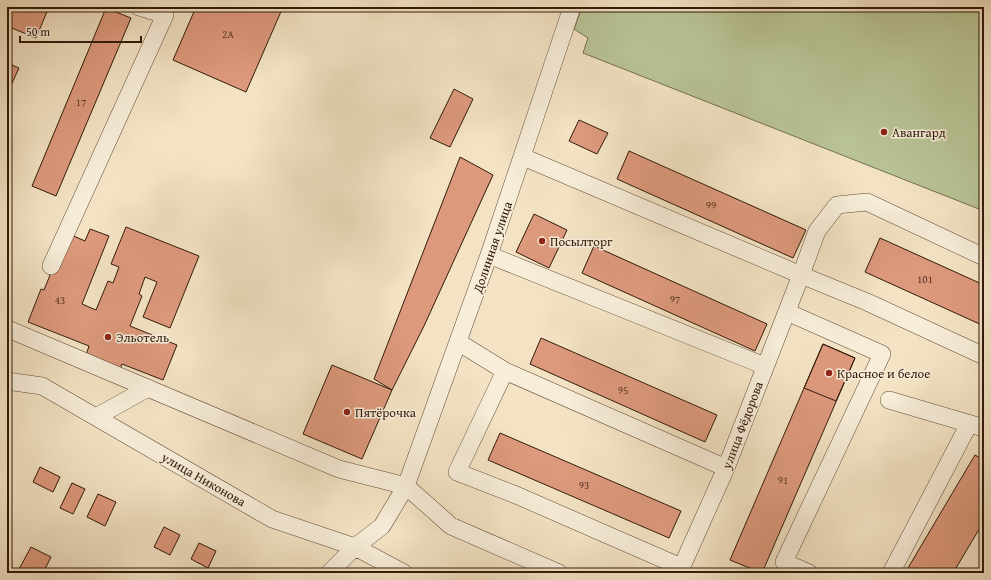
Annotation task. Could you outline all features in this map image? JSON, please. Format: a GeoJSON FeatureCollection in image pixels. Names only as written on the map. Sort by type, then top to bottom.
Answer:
{"type":"FeatureCollection","features":[{"type":"Feature","properties":{"kind":"street"},"geometry":{"type":"LineString","coordinates":[[51,266],[165,15],[139,7]]}},
{"type":"Feature","properties":{"kind":"street","name":"Долинная улица"},"geometry":{"type":"LineString","coordinates":[[329,573],[355,547],[382,526],[406,486],[523,157],[572,7]]}},
{"type":"Feature","properties":{"kind":"street"},"geometry":{"type":"LineString","coordinates":[[523,157],[867,302],[984,356]]}},
{"type":"Feature","properties":{"kind":"street","name":"улица Фёдорова"},"geometry":{"type":"LineString","coordinates":[[680,570],[726,468],[787,312],[817,230],[837,205],[867,202],[984,257]]}},
{"type":"Feature","properties":{"kind":"street"},"geometry":{"type":"LineString","coordinates":[[489,255],[765,366]]}},
{"type":"Feature","properties":{"kind":"street"},"geometry":{"type":"LineString","coordinates":[[787,312],[882,354],[784,562],[809,573]]}},
{"type":"Feature","properties":{"kind":"street"},"geometry":{"type":"LineString","coordinates":[[8,329],[339,469],[406,486],[451,526],[560,573]]}},
{"type":"Feature","properties":{"kind":"street"},"geometry":{"type":"LineString","coordinates":[[458,342],[505,371],[726,468]]}},
{"type":"Feature","properties":{"kind":"street"},"geometry":{"type":"LineString","coordinates":[[505,371],[457,472],[516,495],[680,570]]}},
{"type":"Feature","properties":{"kind":"street","name":"улица Никонова"},"geometry":{"type":"LineString","coordinates":[[7,381],[42,386],[272,519],[355,547],[404,573]]}},
{"type":"Feature","properties":{"kind":"street"},"geometry":{"type":"LineString","coordinates":[[96,417],[148,388]]}},
{"type":"Feature","properties":{"kind":"street"},"geometry":{"type":"LineString","coordinates":[[889,400],[977,426],[891,573]]}},
{"type":"Feature","properties":{"kind":"green space","name":"Авангард"},"geometry":{"type":"Polygon","coordinates":[[[582,7],[984,7],[984,211],[583,53],[588,38],[574,29],[582,7]]]}},
{"type":"Feature","properties":{"kind":"building"},"geometry":{"type":"Polygon","coordinates":[[[13,7],[49,7],[36,38],[7,26],[7,22],[13,7]]]}},
{"type":"Feature","properties":{"kind":"building"},"geometry":{"type":"Polygon","coordinates":[[[196,7],[283,7],[246,92],[173,60],[196,7]]]}},
{"type":"Feature","properties":{"kind":"building"},"geometry":{"type":"Polygon","coordinates":[[[106,8],[131,18],[56,196],[32,186],[106,8]]]}},
{"type":"Feature","properties":{"kind":"building"},"geometry":{"type":"Polygon","coordinates":[[[7,63],[19,68],[7,94],[7,63]]]}},
{"type":"Feature","properties":{"kind":"building"},"geometry":{"type":"Polygon","coordinates":[[[454,89],[473,99],[450,147],[430,138],[454,89]]]}},
{"type":"Feature","properties":{"kind":"building"},"geometry":{"type":"Polygon","coordinates":[[[579,120],[608,133],[597,154],[569,141],[579,120]]]}},
{"type":"Feature","properties":{"kind":"building"},"geometry":{"type":"Polygon","coordinates":[[[629,151],[806,230],[793,258],[617,179],[629,151]]]}},
{"type":"Feature","properties":{"kind":"building"},"geometry":{"type":"Polygon","coordinates":[[[460,157],[493,175],[424,326],[392,390],[374,379],[460,157]]]}},
{"type":"Feature","properties":{"kind":"building","name":"Посылторг"},"geometry":{"type":"Polygon","coordinates":[[[534,214],[567,230],[549,268],[516,252],[534,214]]]}},
{"type":"Feature","properties":{"kind":"building"},"geometry":{"type":"Polygon","coordinates":[[[126,227],[199,256],[170,328],[143,317],[157,282],[145,277],[139,294],[142,296],[130,326],[177,345],[163,380],[122,364],[120,369],[86,355],[89,346],[28,322],[41,289],[44,290],[67,233],[85,241],[90,229],[109,236],[82,304],[96,310],[108,281],[113,283],[119,267],[111,264],[126,227]]]}},
{"type":"Feature","properties":{"kind":"building"},"geometry":{"type":"Polygon","coordinates":[[[880,238],[984,285],[984,326],[865,272],[880,238]]]}},
{"type":"Feature","properties":{"kind":"building"},"geometry":{"type":"Polygon","coordinates":[[[594,246],[767,324],[755,351],[582,273],[594,246]]]}},
{"type":"Feature","properties":{"kind":"building"},"geometry":{"type":"Polygon","coordinates":[[[541,338],[717,415],[705,442],[530,364],[541,338]]]}},
{"type":"Feature","properties":{"kind":"building"},"geometry":{"type":"Polygon","coordinates":[[[823,344],[855,358],[762,573],[730,560],[823,344]]]}},
{"type":"Feature","properties":{"kind":"building","name":"Красное и белое"},"geometry":{"type":"Polygon","coordinates":[[[823,344],[855,358],[836,401],[804,388],[823,344]]]}},
{"type":"Feature","properties":{"kind":"building","name":"Пятёрочка"},"geometry":{"type":"Polygon","coordinates":[[[332,365],[392,390],[362,459],[303,434],[332,365]]]}},
{"type":"Feature","properties":{"kind":"building"},"geometry":{"type":"Polygon","coordinates":[[[500,433],[681,511],[669,538],[488,460],[500,433]]]}},
{"type":"Feature","properties":{"kind":"building"},"geometry":{"type":"Polygon","coordinates":[[[975,455],[984,460],[984,521],[953,573],[905,573],[975,455]]]}},
{"type":"Feature","properties":{"kind":"building"},"geometry":{"type":"Polygon","coordinates":[[[40,467],[60,477],[53,492],[33,482],[40,467]]]}},
{"type":"Feature","properties":{"kind":"building"},"geometry":{"type":"Polygon","coordinates":[[[72,483],[85,489],[73,514],[60,508],[72,483]]]}},
{"type":"Feature","properties":{"kind":"building"},"geometry":{"type":"Polygon","coordinates":[[[98,494],[116,502],[105,526],[87,517],[98,494]]]}},
{"type":"Feature","properties":{"kind":"building"},"geometry":{"type":"Polygon","coordinates":[[[164,527],[180,535],[170,555],[154,547],[164,527]]]}},
{"type":"Feature","properties":{"kind":"building"},"geometry":{"type":"Polygon","coordinates":[[[199,543],[216,551],[208,568],[191,559],[199,543]]]}},
{"type":"Feature","properties":{"kind":"building"},"geometry":{"type":"Polygon","coordinates":[[[31,547],[51,557],[43,573],[17,573],[31,547]]]}},
{"type":"Feature","properties":{"kind":"place","name":"Авангард"},"geometry":{"type":"Point","coordinates":[884,132]}},
{"type":"Feature","properties":{"kind":"place","name":"Посылторг"},"geometry":{"type":"Point","coordinates":[542,241]}},
{"type":"Feature","properties":{"kind":"place","name":"Эльотель"},"geometry":{"type":"Point","coordinates":[108,337]}},
{"type":"Feature","properties":{"kind":"place","name":"Красное и белое"},"geometry":{"type":"Point","coordinates":[829,373]}},
{"type":"Feature","properties":{"kind":"place","name":"Пятёрочка"},"geometry":{"type":"Point","coordinates":[347,412]}}]}
